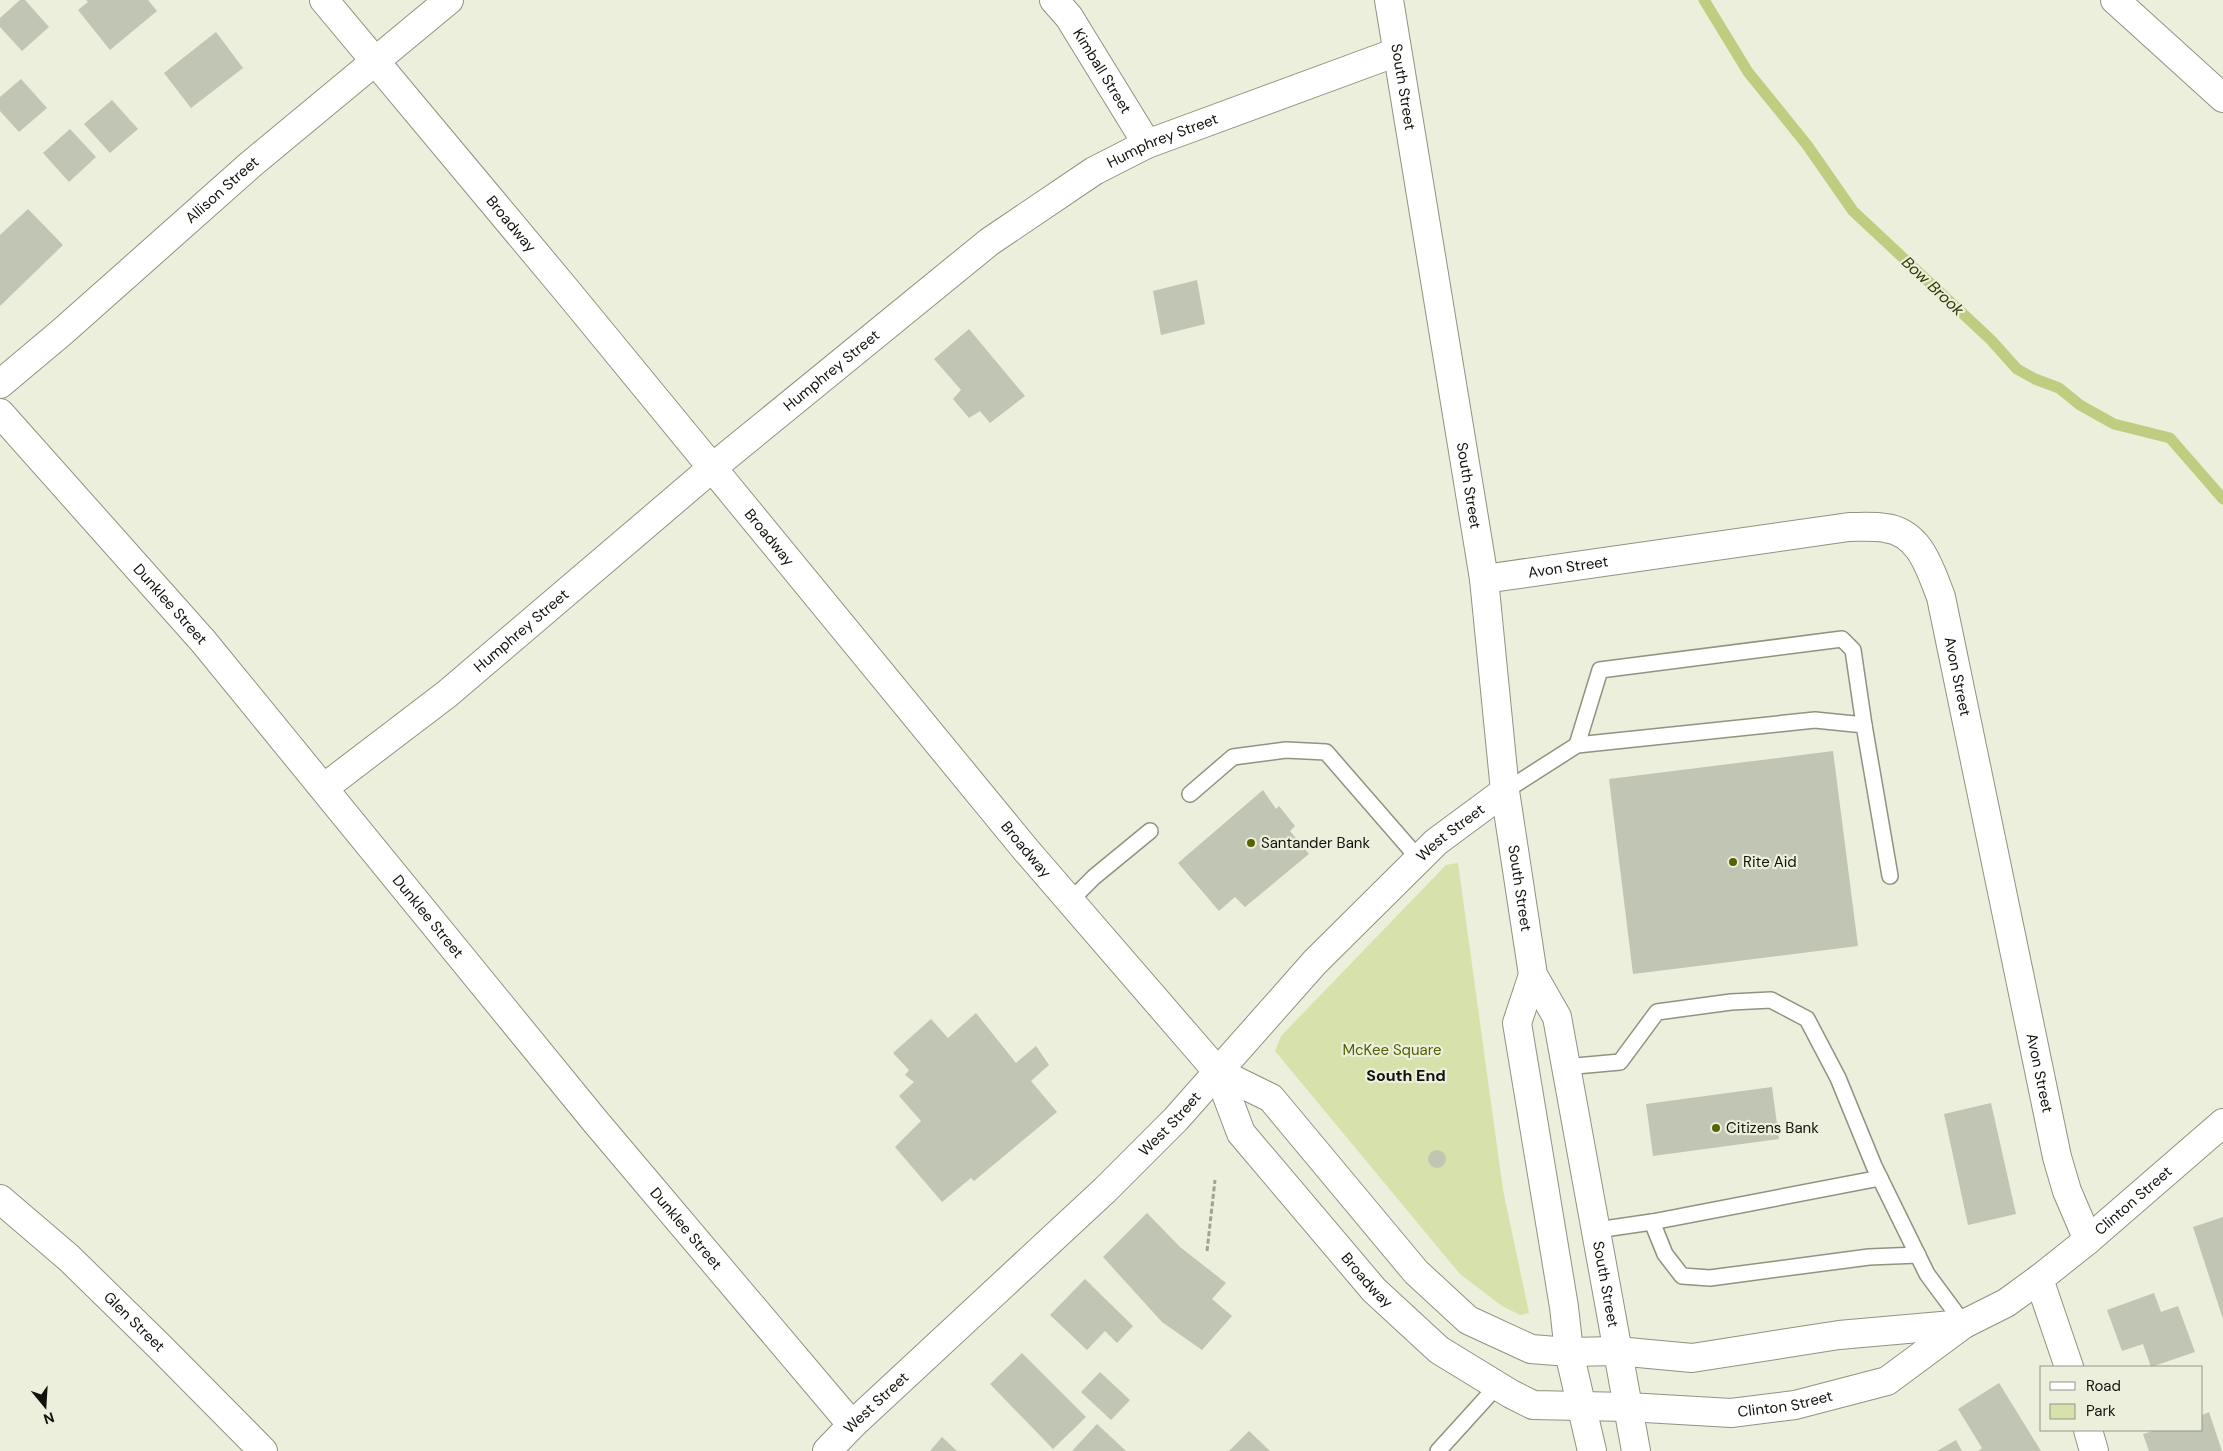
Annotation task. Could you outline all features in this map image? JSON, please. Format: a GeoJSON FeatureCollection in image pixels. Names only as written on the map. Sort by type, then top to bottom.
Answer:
{"type":"FeatureCollection","features":[{"type":"Feature","properties":{"kind":"street","name":"Broadway"},"geometry":{"type":"LineString","coordinates":[[324,0],[1070,901],[1218,1072],[1242,1132],[1374,1290],[1439,1350],[1497,1386],[1533,1405],[1583,1407]]}},
{"type":"Feature","properties":{"kind":"street","name":"Allison Street"},"geometry":{"type":"LineString","coordinates":[[0,384],[62,332],[250,165],[449,0]]}},
{"type":"Feature","properties":{"kind":"street","name":"Kimball Street"},"geometry":{"type":"LineString","coordinates":[[1054,0],[1069,17],[1147,144]]}},
{"type":"Feature","properties":{"kind":"street","name":"South Street"},"geometry":{"type":"LineString","coordinates":[[1389,0],[1484,579],[1504,791],[1532,975],[1557,1017],[1636,1451]]}},
{"type":"Feature","properties":{"kind":"street"},"geometry":{"type":"LineString","coordinates":[[2115,0],[2223,98]]}},
{"type":"Feature","properties":{"kind":"street","name":"Humphrey Street"},"geometry":{"type":"LineString","coordinates":[[324,788],[447,694],[712,468],[990,242],[1094,170],[1147,144],[1398,52]]}},
{"type":"Feature","properties":{"kind":"street","name":"Dunklee Street"},"geometry":{"type":"LineString","coordinates":[[0,413],[203,641],[595,1121],[852,1425]]}},
{"type":"Feature","properties":{"kind":"street","name":"Avon Street"},"geometry":{"type":"LineString","coordinates":[[1484,579],[1849,527],[1887,528],[1909,538],[1923,554],[1941,597],[2057,1157],[2067,1191],[2088,1240]]}},
{"type":"Feature","properties":{"kind":"street","name":"West Street"},"geometry":{"type":"LineString","coordinates":[[827,1451],[852,1425],[1105,1190],[1176,1119],[1315,962],[1436,842],[1504,791]]}},
{"type":"Feature","properties":{"kind":"street","name":"South Street"},"geometry":{"type":"LineString","coordinates":[[1532,975],[1517,1023],[1564,1307],[1569,1352],[1592,1451]]}},
{"type":"Feature","properties":{"kind":"street","name":"Broadway"},"geometry":{"type":"LineString","coordinates":[[1218,1072],[1271,1098],[1416,1272],[1468,1320],[1531,1349],[1569,1352],[1617,1351]]}},
{"type":"Feature","properties":{"kind":"street","name":"Clinton Street"},"geometry":{"type":"LineString","coordinates":[[1583,1407],[1628,1407],[1731,1413],[1795,1405],[1888,1381],[1964,1324],[2006,1303],[2039,1279],[2088,1240],[2223,1123]]}},
{"type":"Feature","properties":{"kind":"street","name":"Glen Street"},"geometry":{"type":"LineString","coordinates":[[0,1199],[69,1258],[160,1346],[263,1451]]}},
{"type":"Feature","properties":{"kind":"street"},"geometry":{"type":"LineString","coordinates":[[2039,1279],[2069,1366]]}},
{"type":"Feature","properties":{"kind":"street","name":"Clinton Street"},"geometry":{"type":"LineString","coordinates":[[1617,1351],[1692,1358],[1839,1335],[1964,1324]]}},
{"type":"Feature","properties":{"kind":"street"},"geometry":{"type":"LineString","coordinates":[[2088,1431],[2094,1451]]}},
{"type":"Feature","properties":{"kind":"lane"},"geometry":{"type":"LineString","coordinates":[[1577,745],[1600,670],[1842,639],[1853,650],[1890,876]]}},
{"type":"Feature","properties":{"kind":"lane"},"geometry":{"type":"LineString","coordinates":[[1504,791],[1577,745],[1815,720],[1864,725]]}},
{"type":"Feature","properties":{"kind":"lane"},"geometry":{"type":"LineString","coordinates":[[1190,794],[1233,757],[1286,750],[1326,752],[1419,859]]}},
{"type":"Feature","properties":{"kind":"lane"},"geometry":{"type":"LineString","coordinates":[[1070,901],[1094,877],[1150,831]]}},
{"type":"Feature","properties":{"kind":"lane"},"geometry":{"type":"LineString","coordinates":[[1565,1067],[1620,1062],[1657,1012],[1731,1002],[1772,1000],[1806,1019],[1838,1078],[1880,1178],[1927,1274],[1964,1324]]}},
{"type":"Feature","properties":{"kind":"lane"},"geometry":{"type":"LineString","coordinates":[[1597,1230],[1652,1222],[1880,1178]]}},
{"type":"Feature","properties":{"kind":"lane"},"geometry":{"type":"LineString","coordinates":[[1652,1222],[1665,1254],[1682,1276],[1710,1278],[1869,1257],[1918,1255]]}},
{"type":"Feature","properties":{"kind":"lane"},"geometry":{"type":"LineString","coordinates":[[1438,1451],[1497,1386]]}},
{"type":"Feature","properties":{"kind":"path"},"geometry":{"type":"LineString","coordinates":[[1207,1251],[1215,1180]]}},
{"type":"Feature","properties":{"kind":"green space","name":"McKee Square"},"geometry":{"type":"Polygon","coordinates":[[[1458,863],[1503,1190],[1529,1313],[1520,1315],[1502,1306],[1460,1274],[1275,1051],[1281,1036],[1446,865],[1458,863]]]}},
{"type":"Feature","properties":{"kind":"building"},"geometry":{"type":"Polygon","coordinates":[[[20,0],[25,0],[49,27],[22,51],[0,27],[0,18],[20,0]]]}},
{"type":"Feature","properties":{"kind":"building"},"geometry":{"type":"Polygon","coordinates":[[[86,0],[148,0],[157,11],[110,50],[78,10],[88,2],[86,0]]]}},
{"type":"Feature","properties":{"kind":"building"},"geometry":{"type":"Polygon","coordinates":[[[216,32],[243,68],[191,108],[164,73],[216,32]]]}},
{"type":"Feature","properties":{"kind":"building"},"geometry":{"type":"Polygon","coordinates":[[[21,79],[47,108],[19,132],[0,111],[0,97],[21,79]]]}},
{"type":"Feature","properties":{"kind":"building"},"geometry":{"type":"Polygon","coordinates":[[[112,100],[138,129],[110,153],[84,124],[112,100]]]}},
{"type":"Feature","properties":{"kind":"building"},"geometry":{"type":"Polygon","coordinates":[[[70,129],[96,157],[69,182],[43,153],[70,129]]]}},
{"type":"Feature","properties":{"kind":"building"},"geometry":{"type":"Polygon","coordinates":[[[28,209],[63,245],[0,306],[0,235],[28,209]]]}},
{"type":"Feature","properties":{"kind":"building"},"geometry":{"type":"Polygon","coordinates":[[[1197,280],[1205,324],[1161,335],[1153,291],[1197,280]]]}},
{"type":"Feature","properties":{"kind":"building"},"geometry":{"type":"Polygon","coordinates":[[[969,329],[1025,396],[990,423],[980,411],[969,418],[953,399],[961,390],[934,359],[969,329]]]}},
{"type":"Feature","properties":{"kind":"building","name":"Rite Aid"},"geometry":{"type":"Polygon","coordinates":[[[1833,751],[1858,946],[1633,974],[1609,779],[1833,751]]]}},
{"type":"Feature","properties":{"kind":"building","name":"Santander Bank"},"geometry":{"type":"Polygon","coordinates":[[[1263,790],[1276,809],[1279,806],[1295,826],[1290,831],[1309,854],[1245,907],[1235,897],[1219,911],[1178,863],[1263,790]]]}},
{"type":"Feature","properties":{"kind":"building"},"geometry":{"type":"Polygon","coordinates":[[[976,1013],[1016,1063],[1036,1046],[1049,1065],[1031,1081],[1057,1112],[974,1181],[971,1178],[942,1202],[895,1147],[921,1121],[899,1096],[914,1082],[905,1075],[909,1070],[893,1053],[931,1019],[948,1038],[976,1013]]]}},
{"type":"Feature","properties":{"kind":"building"},"geometry":{"type":"Polygon","coordinates":[[[1772,1087],[1779,1139],[1653,1156],[1646,1104],[1772,1087]]]}},
{"type":"Feature","properties":{"kind":"building"},"geometry":{"type":"Polygon","coordinates":[[[1991,1103],[2016,1214],[1968,1225],[1944,1114],[1991,1103]]]}},
{"type":"Feature","properties":{"kind":"building"},"geometry":{"type":"Polygon","coordinates":[[[1437,1150],[1444,1152],[1446,1159],[1444,1166],[1437,1168],[1430,1166],[1428,1159],[1430,1152],[1437,1150]]]}},
{"type":"Feature","properties":{"kind":"building"},"geometry":{"type":"Polygon","coordinates":[[[1147,1213],[1180,1247],[1226,1283],[1212,1299],[1232,1316],[1202,1350],[1162,1322],[1103,1257],[1147,1213]]]}},
{"type":"Feature","properties":{"kind":"building"},"geometry":{"type":"Polygon","coordinates":[[[2223,1217],[2223,1319],[2193,1227],[2223,1217]]]}},
{"type":"Feature","properties":{"kind":"building"},"geometry":{"type":"Polygon","coordinates":[[[1085,1279],[1133,1326],[1117,1343],[1105,1331],[1087,1350],[1050,1315],[1085,1279]]]}},
{"type":"Feature","properties":{"kind":"building"},"geometry":{"type":"Polygon","coordinates":[[[2154,1293],[2161,1312],[2178,1306],[2195,1352],[2151,1366],[2143,1344],[2122,1351],[2107,1310],[2154,1293]]]}},
{"type":"Feature","properties":{"kind":"building"},"geometry":{"type":"Polygon","coordinates":[[[1022,1353],[1086,1417],[1053,1449],[990,1384],[1022,1353]]]}},
{"type":"Feature","properties":{"kind":"building"},"geometry":{"type":"Polygon","coordinates":[[[1100,1372],[1130,1400],[1111,1420],[1081,1392],[1100,1372]]]}},
{"type":"Feature","properties":{"kind":"building"},"geometry":{"type":"Polygon","coordinates":[[[1999,1383],[2041,1451],[1978,1451],[1982,1448],[1958,1409],[1999,1383]]]}},
{"type":"Feature","properties":{"kind":"building"},"geometry":{"type":"Polygon","coordinates":[[[2209,1412],[2222,1451],[2149,1451],[2143,1434],[2153,1431],[2203,1431],[2203,1415],[2209,1412]]]}},
{"type":"Feature","properties":{"kind":"building"},"geometry":{"type":"Polygon","coordinates":[[[1097,1424],[1126,1451],[1072,1451],[1097,1424]]]}},
{"type":"Feature","properties":{"kind":"building"},"geometry":{"type":"Polygon","coordinates":[[[1249,1431],[1270,1451],[1229,1451],[1249,1431]]]}},
{"type":"Feature","properties":{"kind":"building"},"geometry":{"type":"Polygon","coordinates":[[[942,1437],[957,1451],[930,1451],[942,1437]]]}},
{"type":"Feature","properties":{"kind":"building"},"geometry":{"type":"Polygon","coordinates":[[[1956,1440],[1962,1451],[1937,1451],[1956,1440]]]}},
{"type":"Feature","properties":{"kind":"waterway","name":"Bow Brook"},"geometry":{"type":"LineString","coordinates":[[1704,0],[1748,72],[1807,145],[1853,211],[1991,340],[2017,369],[2035,379],[2059,388],[2080,405],[2114,424],[2170,438],[2223,499]]}},
{"type":"Feature","properties":{"kind":"place","name":"Santander Bank"},"geometry":{"type":"Point","coordinates":[1251,843]}},
{"type":"Feature","properties":{"kind":"place","name":"Rite Aid"},"geometry":{"type":"Point","coordinates":[1733,862]}},
{"type":"Feature","properties":{"kind":"place","name":"Citizens Bank"},"geometry":{"type":"Point","coordinates":[1716,1128]}},
{"type":"Feature","properties":{"kind":"district","name":"South End"},"geometry":{"type":"Point","coordinates":[1406,1075]}}]}
